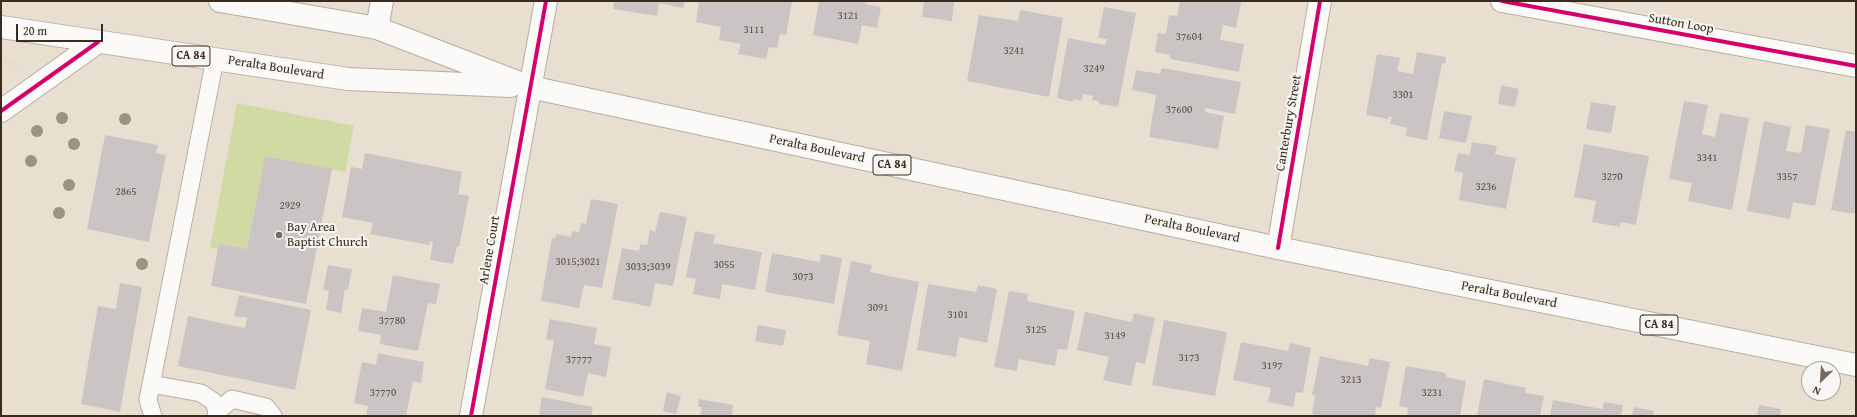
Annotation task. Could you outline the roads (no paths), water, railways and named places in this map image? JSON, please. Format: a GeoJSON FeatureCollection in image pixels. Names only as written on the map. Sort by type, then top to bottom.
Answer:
{"type":"FeatureCollection","features":[{"type":"Feature","properties":{"kind":"main road","name":"Peralta Boulevard"},"geometry":{"type":"LineString","coordinates":[[220,1],[377,28],[530,87],[1278,248],[1856,365]]}},
{"type":"Feature","properties":{"kind":"main road"},"geometry":{"type":"LineString","coordinates":[[377,28],[382,1]]}},
{"type":"Feature","properties":{"kind":"main road","name":"Arlene Court"},"geometry":{"type":"LineString","coordinates":[[471,416],[546,1]]}},
{"type":"Feature","properties":{"kind":"main road","name":"Canterbury Street"},"geometry":{"type":"LineString","coordinates":[[1278,248],[1320,1]]}},
{"type":"Feature","properties":{"kind":"main road","name":"Sutton Loop"},"geometry":{"type":"LineString","coordinates":[[1502,1],[1856,66]]}},
{"type":"Feature","properties":{"kind":"main road","name":"Peralta Boulevard"},"geometry":{"type":"LineString","coordinates":[[1,27],[348,79],[530,87]]}},
{"type":"Feature","properties":{"kind":"main road"},"geometry":{"type":"LineString","coordinates":[[1,111],[98,42]]}},
{"type":"Feature","properties":{"kind":"lane"},"geometry":{"type":"LineString","coordinates":[[153,416],[148,400],[215,59]]}},
{"type":"Feature","properties":{"kind":"lane"},"geometry":{"type":"LineString","coordinates":[[151,384],[201,393],[214,402],[216,414]]}},
{"type":"Feature","properties":{"kind":"lane"},"geometry":{"type":"LineString","coordinates":[[216,414],[232,399],[266,407],[273,416]]}},
{"type":"Feature","properties":{"kind":"place","name":"Bay Area Baptist Church"},"geometry":{"type":"Point","coordinates":[279,235]}}]}
